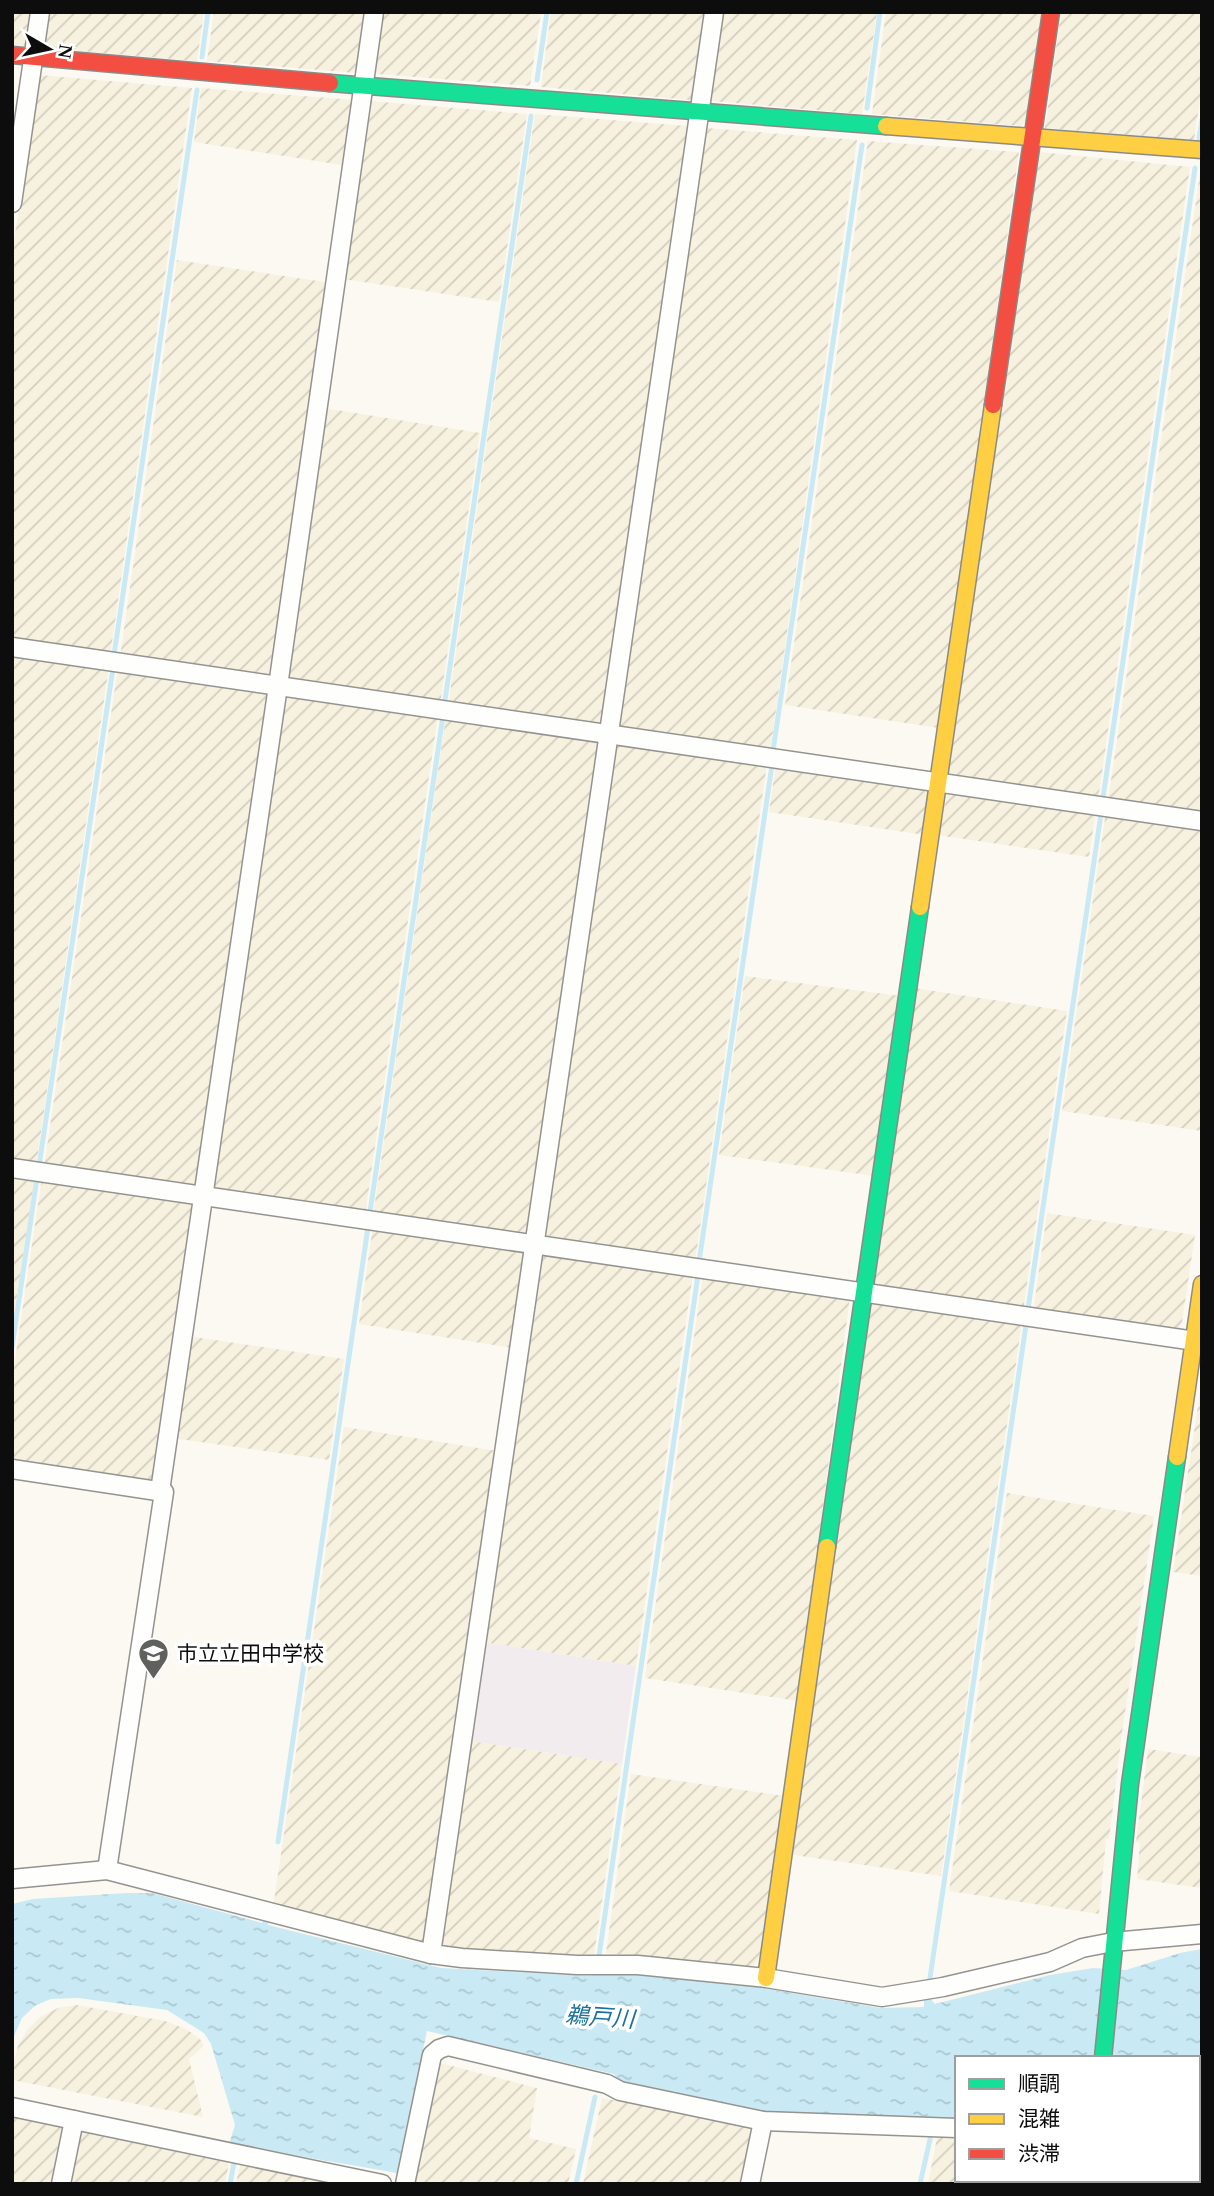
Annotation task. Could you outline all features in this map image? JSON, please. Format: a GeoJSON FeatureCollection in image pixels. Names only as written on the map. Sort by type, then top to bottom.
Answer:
{"type":"FeatureCollection","features":[{"type":"Feature","properties":{"kind":"street"},"geometry":{"type":"LineString","coordinates":[[12,203],[40,12]]}},
{"type":"Feature","properties":{"kind":"street"},"geometry":{"type":"LineString","coordinates":[[160,1491],[374,12]]}},
{"type":"Feature","properties":{"kind":"street"},"geometry":{"type":"LineString","coordinates":[[431,1955],[714,12]]}},
{"type":"Feature","properties":{"kind":"street"},"geometry":{"type":"LineString","coordinates":[[766,1978],[863,1293],[1051,12]]}},
{"type":"Feature","properties":{"kind":"street"},"geometry":{"type":"LineString","coordinates":[[12,55],[363,86],[1202,150]]}},
{"type":"Feature","properties":{"kind":"street"},"geometry":{"type":"LineString","coordinates":[[12,648],[1202,821]]}},
{"type":"Feature","properties":{"kind":"street"},"geometry":{"type":"LineString","coordinates":[[12,1168],[1198,1341]]}},
{"type":"Feature","properties":{"kind":"street"},"geometry":{"type":"LineString","coordinates":[[1103,2056],[1130,1784],[1198,1341],[1202,1284]]}},
{"type":"Feature","properties":{"kind":"street"},"geometry":{"type":"LineString","coordinates":[[12,1469],[164,1492],[107,1870]]}},
{"type":"Feature","properties":{"kind":"street"},"geometry":{"type":"LineString","coordinates":[[12,1879],[107,1870],[431,1955],[577,1965],[638,1965],[766,1978],[883,1997],[943,1987],[1050,1962],[1082,1948],[1113,1942],[1202,1934]]}},
{"type":"Feature","properties":{"kind":"street"},"geometry":{"type":"LineString","coordinates":[[405,2184],[432,2055],[448,2046],[607,2084],[620,2091],[763,2121],[955,2128]]}},
{"type":"Feature","properties":{"kind":"street"},"geometry":{"type":"LineString","coordinates":[[12,2108],[382,2184]]}},
{"type":"Feature","properties":{"kind":"street"},"geometry":{"type":"LineString","coordinates":[[61,2184],[74,2120]]}},
{"type":"Feature","properties":{"kind":"street"},"geometry":{"type":"LineString","coordinates":[[750,2184],[763,2121]]}},
{"type":"Feature","properties":{"kind":"shaded area"},"geometry":{"type":"Polygon","coordinates":[[[12,12],[35,12],[29,45],[12,46],[12,12]]]}},
{"type":"Feature","properties":{"kind":"shaded area"},"geometry":{"type":"Polygon","coordinates":[[[47,12],[204,12],[197,61],[44,48],[42,44],[47,12]]]}},
{"type":"Feature","properties":{"kind":"shaded area"},"geometry":{"type":"Polygon","coordinates":[[[214,12],[371,12],[362,69],[356,73],[207,61],[214,12]]]}},
{"type":"Feature","properties":{"kind":"shaded area"},"geometry":{"type":"Polygon","coordinates":[[[381,12],[541,12],[530,86],[373,72],[381,12]]]}},
{"type":"Feature","properties":{"kind":"shaded area"},"geometry":{"type":"Polygon","coordinates":[[[551,12],[707,12],[694,97],[691,100],[541,87],[551,12]]]}},
{"type":"Feature","properties":{"kind":"shaded area"},"geometry":{"type":"Polygon","coordinates":[[[720,12],[877,12],[862,114],[712,101],[708,96],[720,12]]]}},
{"type":"Feature","properties":{"kind":"shaded area"},"geometry":{"type":"Polygon","coordinates":[[[886,12],[1046,12],[1030,118],[1021,126],[872,114],[886,12]]]}},
{"type":"Feature","properties":{"kind":"shaded area"},"geometry":{"type":"Polygon","coordinates":[[[1061,12],[1202,12],[1202,86],[1194,140],[1045,128],[1061,12]]]}},
{"type":"Feature","properties":{"kind":"shaded area"},"geometry":{"type":"Polygon","coordinates":[[[39,75],[192,88],[110,656],[12,643],[12,254],[39,75]]]}},
{"type":"Feature","properties":{"kind":"shaded area"},"geometry":{"type":"Polygon","coordinates":[[[201,88],[355,100],[348,166],[194,142],[201,88]]]}},
{"type":"Feature","properties":{"kind":"shaded area"},"geometry":{"type":"Polygon","coordinates":[[[369,101],[527,114],[499,302],[343,279],[369,101]]]}},
{"type":"Feature","properties":{"kind":"shaded area"},"geometry":{"type":"Polygon","coordinates":[[[535,114],[687,126],[688,132],[603,724],[598,727],[448,706],[535,114]]]}},
{"type":"Feature","properties":{"kind":"shaded area"},"geometry":{"type":"Polygon","coordinates":[[[706,128],[857,140],[770,752],[617,730],[706,128]]]}},
{"type":"Feature","properties":{"kind":"shaded area"},"geometry":{"type":"Polygon","coordinates":[[[868,141],[1019,152],[939,728],[785,705],[868,141]]]}},
{"type":"Feature","properties":{"kind":"shaded area"},"geometry":{"type":"Polygon","coordinates":[[[1039,152],[1190,167],[1098,800],[946,778],[1039,152]]]}},
{"type":"Feature","properties":{"kind":"shaded area"},"geometry":{"type":"Polygon","coordinates":[[[1202,167],[1202,815],[1108,801],[1202,167]]]}},
{"type":"Feature","properties":{"kind":"shaded area"},"geometry":{"type":"Polygon","coordinates":[[[177,260],[331,283],[274,674],[268,680],[120,657],[177,260]]]}},
{"type":"Feature","properties":{"kind":"shaded area"},"geometry":{"type":"Polygon","coordinates":[[[324,408],[480,433],[440,704],[284,679],[324,408]]]}},
{"type":"Feature","properties":{"kind":"shaded area"},"geometry":{"type":"Polygon","coordinates":[[[12,652],[109,666],[36,1166],[12,1162],[12,652]]]}},
{"type":"Feature","properties":{"kind":"shaded area"},"geometry":{"type":"Polygon","coordinates":[[[118,667],[268,690],[271,694],[198,1188],[44,1167],[118,667]]]}},
{"type":"Feature","properties":{"kind":"shaded area"},"geometry":{"type":"Polygon","coordinates":[[[282,695],[438,715],[365,1215],[211,1191],[282,695]]]}},
{"type":"Feature","properties":{"kind":"shaded area"},"geometry":{"type":"Polygon","coordinates":[[[446,716],[596,737],[602,743],[531,1235],[373,1216],[446,716]]]}},
{"type":"Feature","properties":{"kind":"shaded area"},"geometry":{"type":"Polygon","coordinates":[[[614,742],[767,764],[695,1262],[545,1240],[614,742]]]}},
{"type":"Feature","properties":{"kind":"shaded area"},"geometry":{"type":"Polygon","coordinates":[[[776,763],[928,786],[925,835],[769,812],[776,763]]]}},
{"type":"Feature","properties":{"kind":"shaded area"},"geometry":{"type":"Polygon","coordinates":[[[950,788],[1096,810],[1089,857],[936,835],[950,788]]]}},
{"type":"Feature","properties":{"kind":"shaded area"},"geometry":{"type":"Polygon","coordinates":[[[1106,811],[1202,825],[1202,1131],[1062,1111],[1106,811]]]}},
{"type":"Feature","properties":{"kind":"shaded area"},"geometry":{"type":"Polygon","coordinates":[[[745,976],[901,996],[875,1176],[719,1155],[745,976]]]}},
{"type":"Feature","properties":{"kind":"shaded area"},"geometry":{"type":"Polygon","coordinates":[[[914,988],[1067,1011],[1023,1311],[877,1290],[871,1283],[914,988]]]}},
{"type":"Feature","properties":{"kind":"shaded area"},"geometry":{"type":"Polygon","coordinates":[[[12,1173],[35,1176],[12,1329],[12,1173]]]}},
{"type":"Feature","properties":{"kind":"shaded area"},"geometry":{"type":"Polygon","coordinates":[[[42,1177],[194,1200],[197,1204],[155,1479],[149,1483],[12,1463],[12,1380],[42,1177]]]}},
{"type":"Feature","properties":{"kind":"shaded area"},"geometry":{"type":"Polygon","coordinates":[[[1047,1213],[1195,1235],[1179,1329],[1172,1333],[1033,1313],[1047,1213]]]}},
{"type":"Feature","properties":{"kind":"shaded area"},"geometry":{"type":"Polygon","coordinates":[[[373,1226],[524,1248],[528,1253],[514,1348],[359,1324],[373,1226]]]}},
{"type":"Feature","properties":{"kind":"shaded area"},"geometry":{"type":"Polygon","coordinates":[[[542,1250],[693,1274],[636,1666],[485,1642],[542,1250]]]}},
{"type":"Feature","properties":{"kind":"shaded area"},"geometry":{"type":"Polygon","coordinates":[[[703,1274],[850,1296],[798,1701],[645,1678],[703,1274]]]}},
{"type":"Feature","properties":{"kind":"shaded area"},"geometry":{"type":"Polygon","coordinates":[[[873,1299],[1022,1322],[941,1876],[787,1854],[873,1299]]]}},
{"type":"Feature","properties":{"kind":"shaded area"},"geometry":{"type":"Polygon","coordinates":[[[187,1336],[344,1359],[329,1460],[172,1438],[187,1336]]]}},
{"type":"Feature","properties":{"kind":"shaded area"},"geometry":{"type":"Polygon","coordinates":[[[1202,1379],[1202,1576],[1173,1572],[1202,1379]]]}},
{"type":"Feature","properties":{"kind":"shaded area"},"geometry":{"type":"Polygon","coordinates":[[[344,1427],[498,1451],[424,1943],[273,1908],[344,1427]]]}},
{"type":"Feature","properties":{"kind":"shaded area"},"geometry":{"type":"Polygon","coordinates":[[[1007,1493],[1154,1516],[1109,1839],[1106,1839],[1099,1914],[949,1891],[1007,1493]]]}},
{"type":"Feature","properties":{"kind":"shaded area"},"geometry":{"type":"Polygon","coordinates":[[[485,1642],[636,1666],[622,1764],[470,1741],[485,1642]]]}},
{"type":"Feature","properties":{"kind":"shaded area"},"geometry":{"type":"Polygon","coordinates":[[[470,1741],[622,1764],[594,1955],[448,1950],[440,1941],[470,1741]]]}},
{"type":"Feature","properties":{"kind":"shaded area"},"geometry":{"type":"Polygon","coordinates":[[[1148,1749],[1202,1757],[1202,1888],[1137,1879],[1140,1843],[1136,1842],[1148,1749]]]}},
{"type":"Feature","properties":{"kind":"shaded area"},"geometry":{"type":"Polygon","coordinates":[[[631,1774],[784,1796],[760,1957],[749,1968],[606,1953],[631,1774]]]}},
{"type":"Feature","properties":{"kind":"shaded area"},"geometry":{"type":"Polygon","coordinates":[[[77,2005],[165,2021],[186,2029],[200,2039],[204,2046],[189,2059],[203,2117],[12,2080],[12,2067],[18,2046],[27,2030],[40,2017],[58,2008],[77,2005]]]}},
{"type":"Feature","properties":{"kind":"shaded area"},"geometry":{"type":"Polygon","coordinates":[[[440,2063],[537,2088],[529,2138],[576,2149],[568,2184],[415,2184],[440,2063]]]}},
{"type":"Feature","properties":{"kind":"shaded area"},"geometry":{"type":"Polygon","coordinates":[[[602,2098],[747,2124],[753,2133],[742,2184],[583,2184],[602,2098]]]}},
{"type":"Feature","properties":{"kind":"shaded area"},"geometry":{"type":"Polygon","coordinates":[[[12,2113],[62,2123],[67,2131],[55,2184],[12,2182],[12,2113]]]}},
{"type":"Feature","properties":{"kind":"shaded area"},"geometry":{"type":"Polygon","coordinates":[[[82,2129],[230,2157],[225,2184],[65,2184],[76,2133],[82,2129]]]}},
{"type":"Feature","properties":{"kind":"shaded area"},"geometry":{"type":"Polygon","coordinates":[[[938,2133],[955,2134],[955,2182],[1071,2182],[1071,2184],[928,2184],[938,2133]]]}},
{"type":"Feature","properties":{"kind":"shaded area"},"geometry":{"type":"Polygon","coordinates":[[[1202,2136],[1202,2184],[1103,2184],[1200,2182],[1202,2136]]]}},
{"type":"Feature","properties":{"kind":"shaded area"},"geometry":{"type":"Polygon","coordinates":[[[241,2160],[355,2184],[236,2184],[241,2160]]]}},
{"type":"Feature","properties":{"kind":"water","name":"鵜戸川"},"geometry":{"type":"Polygon","coordinates":[[[152,1893],[441,1968],[589,1976],[609,1971],[745,1985],[881,2008],[924,2007],[924,1998],[929,1997],[935,2004],[1050,1975],[1093,1968],[1126,1970],[1202,1949],[1202,2092],[1200,2056],[955,2056],[955,2119],[775,2115],[622,2084],[614,2074],[427,2031],[397,2173],[229,2144],[235,2125],[211,2044],[204,2033],[167,2010],[78,1998],[51,1999],[36,2005],[22,2018],[12,2041],[12,1904],[33,1899],[152,1893]]]}},
{"type":"Feature","properties":{"kind":"waterway"},"geometry":{"type":"LineString","coordinates":[[202,57],[208,12]]}},
{"type":"Feature","properties":{"kind":"waterway"},"geometry":{"type":"LineString","coordinates":[[537,80],[547,12]]}},
{"type":"Feature","properties":{"kind":"waterway"},"geometry":{"type":"LineString","coordinates":[[867,108],[880,12]]}},
{"type":"Feature","properties":{"kind":"waterway"},"geometry":{"type":"LineString","coordinates":[[114,655],[197,90]]}},
{"type":"Feature","properties":{"kind":"waterway"},"geometry":{"type":"LineString","coordinates":[[445,700],[531,116]]}},
{"type":"Feature","properties":{"kind":"waterway"},"geometry":{"type":"LineString","coordinates":[[1199,138],[1202,120]]}},
{"type":"Feature","properties":{"kind":"waterway"},"geometry":{"type":"LineString","coordinates":[[773,751],[862,145]]}},
{"type":"Feature","properties":{"kind":"waterway"},"geometry":{"type":"LineString","coordinates":[[1103,798],[1195,168]]}},
{"type":"Feature","properties":{"kind":"waterway"},"geometry":{"type":"LineString","coordinates":[[39,1166],[113,668]]}},
{"type":"Feature","properties":{"kind":"waterway"},"geometry":{"type":"LineString","coordinates":[[370,1212],[443,716]]}},
{"type":"Feature","properties":{"kind":"waterway"},"geometry":{"type":"LineString","coordinates":[[699,1262],[772,765]]}},
{"type":"Feature","properties":{"kind":"waterway"},"geometry":{"type":"LineString","coordinates":[[1028,1309],[1101,814]]}},
{"type":"Feature","properties":{"kind":"waterway"},"geometry":{"type":"LineString","coordinates":[[12,1347],[37,1178]]}},
{"type":"Feature","properties":{"kind":"waterway"},"geometry":{"type":"LineString","coordinates":[[278,1842],[368,1227]]}},
{"type":"Feature","properties":{"kind":"waterway"},"geometry":{"type":"LineString","coordinates":[[599,1956],[698,1275]]}},
{"type":"Feature","properties":{"kind":"waterway"},"geometry":{"type":"LineString","coordinates":[[930,1978],[1026,1325]]}},
{"type":"Feature","properties":{"kind":"waterway"},"geometry":{"type":"LineString","coordinates":[[576,2184],[595,2097]]}},
{"type":"Feature","properties":{"kind":"waterway"},"geometry":{"type":"LineString","coordinates":[[920,2184],[931,2135]]}},
{"type":"Feature","properties":{"kind":"waterway"},"geometry":{"type":"LineString","coordinates":[[230,2184],[234,2163]]}},
{"type":"Feature","properties":{"kind":"traffic: fast"},"geometry":{"type":"LineString","coordinates":[[330,83],[886,126]]}},
{"type":"Feature","properties":{"kind":"traffic: fast"},"geometry":{"type":"LineString","coordinates":[[827,1547],[920,907]]}},
{"type":"Feature","properties":{"kind":"traffic: fast"},"geometry":{"type":"LineString","coordinates":[[1103,2056],[1130,1784],[1177,1457]]}},
{"type":"Feature","properties":{"kind":"traffic: slow"},"geometry":{"type":"LineString","coordinates":[[886,126],[1202,150]]}},
{"type":"Feature","properties":{"kind":"traffic: slow"},"geometry":{"type":"LineString","coordinates":[[920,907],[993,405]]}},
{"type":"Feature","properties":{"kind":"traffic: slow"},"geometry":{"type":"LineString","coordinates":[[1177,1457],[1202,1284]]}},
{"type":"Feature","properties":{"kind":"traffic: slow"},"geometry":{"type":"LineString","coordinates":[[766,1978],[827,1547]]}},
{"type":"Feature","properties":{"kind":"traffic: jam"},"geometry":{"type":"LineString","coordinates":[[993,405],[1051,12]]}},
{"type":"Feature","properties":{"kind":"traffic: jam"},"geometry":{"type":"LineString","coordinates":[[12,55],[330,83]]}},
{"type":"Feature","properties":{"kind":"place","name":"市立立田中学校"},"geometry":{"type":"Point","coordinates":[154,1681]}}]}
